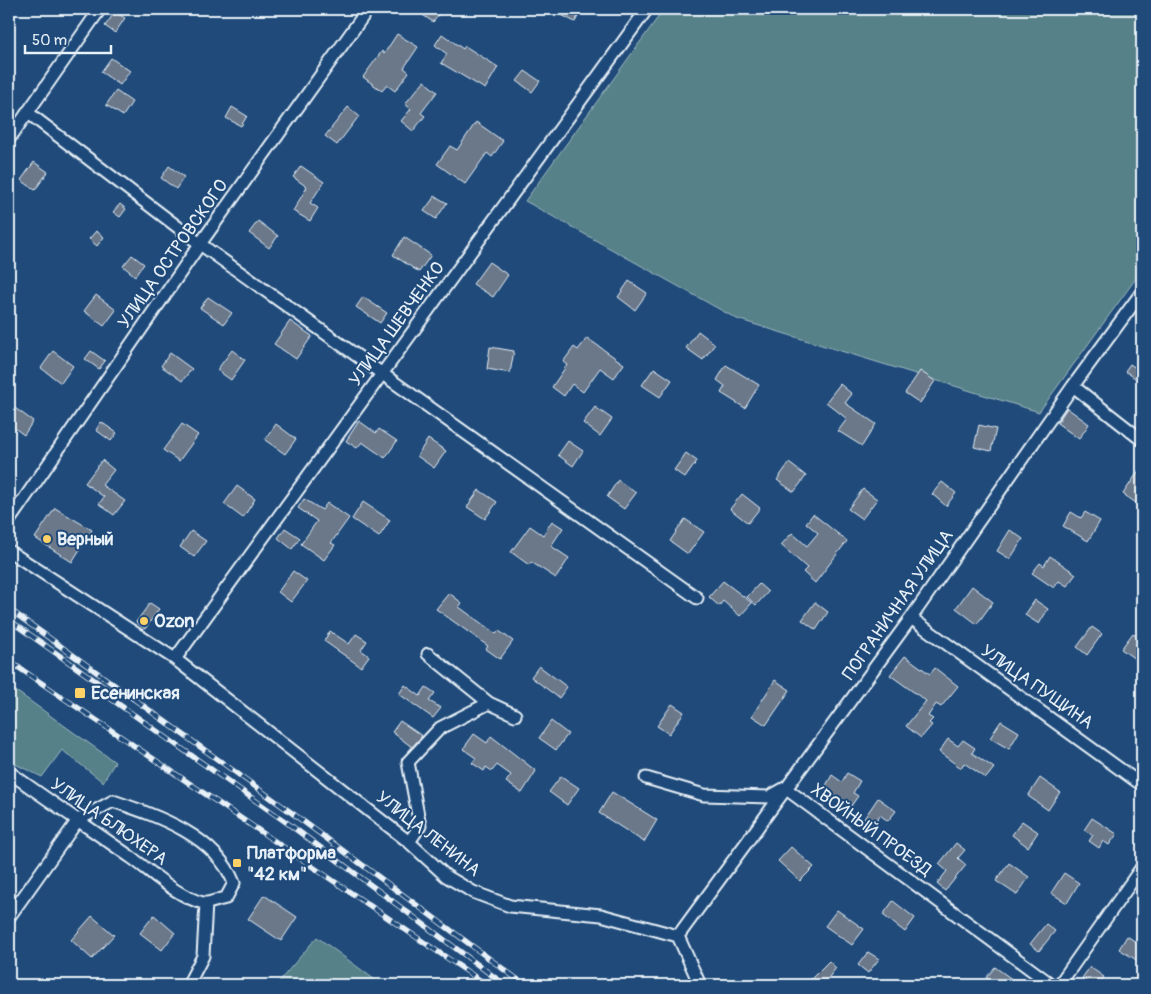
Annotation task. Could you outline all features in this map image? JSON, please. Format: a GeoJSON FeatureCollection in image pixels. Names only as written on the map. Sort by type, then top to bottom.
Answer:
{"type":"FeatureCollection","features":[{"type":"Feature","properties":{"kind":"street"},"geometry":{"type":"LineString","coordinates":[[9,139],[100,9]]}},
{"type":"Feature","properties":{"kind":"street","name":"УЛИЦА ОСТРОВСКОГО"},"geometry":{"type":"LineString","coordinates":[[9,521],[200,244],[368,9]]}},
{"type":"Feature","properties":{"kind":"street","name":"УЛИЦА ШЕВЧЕНКО"},"geometry":{"type":"LineString","coordinates":[[175,659],[647,9]]}},
{"type":"Feature","properties":{"kind":"street"},"geometry":{"type":"LineString","coordinates":[[27,112],[200,244],[697,598]]}},
{"type":"Feature","properties":{"kind":"street","name":"ПОГРАНИЧНАЯ УЛИЦА"},"geometry":{"type":"LineString","coordinates":[[678,936],[785,788],[812,756],[1073,386],[1142,292]]}},
{"type":"Feature","properties":{"kind":"street"},"geometry":{"type":"LineString","coordinates":[[1073,386],[1142,440]]}},
{"type":"Feature","properties":{"kind":"street","name":"УЛИЦА ЛЕНИНА"},"geometry":{"type":"LineString","coordinates":[[9,551],[175,659],[409,842],[446,876],[473,892],[510,906],[601,915],[678,936]]}},
{"type":"Feature","properties":{"kind":"street","name":"УЛИЦА ПУЩИНА"},"geometry":{"type":"LineString","coordinates":[[911,618],[1142,785]]}},
{"type":"Feature","properties":{"kind":"street"},"geometry":{"type":"LineString","coordinates":[[428,654],[489,703],[516,715]]}},
{"type":"Feature","properties":{"kind":"street"},"geometry":{"type":"LineString","coordinates":[[409,842],[420,826],[408,762],[440,728],[489,703]]}},
{"type":"Feature","properties":{"kind":"street","name":"УЛИЦА БЛЮХЕРА"},"geometry":{"type":"LineString","coordinates":[[9,772],[191,898],[206,903]]}},
{"type":"Feature","properties":{"kind":"street","name":"ХВОЙНЫЙ ПРОЕЗД"},"geometry":{"type":"LineString","coordinates":[[646,778],[704,795],[769,797],[785,788],[1052,985]]}},
{"type":"Feature","properties":{"kind":"street"},"geometry":{"type":"LineString","coordinates":[[9,917],[78,820],[113,801],[162,818],[203,843],[228,867],[234,883],[226,898],[206,903],[203,956],[188,985]]}},
{"type":"Feature","properties":{"kind":"street"},"geometry":{"type":"LineString","coordinates":[[1059,985],[1142,867]]}},
{"type":"Feature","properties":{"kind":"street"},"geometry":{"type":"LineString","coordinates":[[678,936],[700,985]]}},
{"type":"Feature","properties":{"kind":"green space"},"geometry":{"type":"Polygon","coordinates":[[[664,9],[1142,9],[1142,270],[1039,412],[737,319],[525,201],[664,9]]]}},
{"type":"Feature","properties":{"kind":"green space"},"geometry":{"type":"Polygon","coordinates":[[[9,686],[115,762],[103,782],[62,750],[42,777],[9,761],[9,686]]]}},
{"type":"Feature","properties":{"kind":"green space"},"geometry":{"type":"Polygon","coordinates":[[[317,937],[382,985],[276,985],[317,937]]]}},
{"type":"Feature","properties":{"kind":"building"},"geometry":{"type":"Polygon","coordinates":[[[414,9],[443,9],[433,22],[414,9]]]}},
{"type":"Feature","properties":{"kind":"building"},"geometry":{"type":"Polygon","coordinates":[[[550,9],[582,9],[575,22],[550,9]]]}},
{"type":"Feature","properties":{"kind":"building"},"geometry":{"type":"Polygon","coordinates":[[[115,12],[125,18],[115,33],[105,26],[115,12]]]}},
{"type":"Feature","properties":{"kind":"building"},"geometry":{"type":"Polygon","coordinates":[[[397,34],[418,47],[404,68],[409,72],[395,91],[387,85],[382,91],[363,77],[382,51],[384,54],[397,34]]]}},
{"type":"Feature","properties":{"kind":"building"},"geometry":{"type":"Polygon","coordinates":[[[442,34],[463,49],[465,46],[498,67],[485,89],[441,63],[447,54],[435,45],[442,34]]]}},
{"type":"Feature","properties":{"kind":"building"},"geometry":{"type":"Polygon","coordinates":[[[111,58],[130,71],[120,85],[101,72],[111,58]]]}},
{"type":"Feature","properties":{"kind":"building"},"geometry":{"type":"Polygon","coordinates":[[[525,71],[540,81],[532,92],[517,81],[525,71]]]}},
{"type":"Feature","properties":{"kind":"building"},"geometry":{"type":"Polygon","coordinates":[[[424,81],[437,92],[421,113],[425,116],[413,131],[401,121],[411,109],[405,104],[424,81]]]}},
{"type":"Feature","properties":{"kind":"building"},"geometry":{"type":"Polygon","coordinates":[[[116,91],[132,102],[123,116],[106,105],[116,91]]]}},
{"type":"Feature","properties":{"kind":"building"},"geometry":{"type":"Polygon","coordinates":[[[232,107],[247,116],[241,126],[226,118],[232,107]]]}},
{"type":"Feature","properties":{"kind":"building"},"geometry":{"type":"Polygon","coordinates":[[[348,107],[359,116],[337,145],[325,136],[348,107]]]}},
{"type":"Feature","properties":{"kind":"building"},"geometry":{"type":"Polygon","coordinates":[[[476,122],[503,141],[492,157],[487,153],[465,184],[437,164],[450,146],[457,150],[476,122]]]}},
{"type":"Feature","properties":{"kind":"building"},"geometry":{"type":"Polygon","coordinates":[[[34,162],[48,172],[35,190],[21,180],[34,162]]]}},
{"type":"Feature","properties":{"kind":"building"},"geometry":{"type":"Polygon","coordinates":[[[169,166],[184,177],[176,189],[161,178],[169,166]]]}},
{"type":"Feature","properties":{"kind":"building"},"geometry":{"type":"Polygon","coordinates":[[[301,166],[324,182],[310,203],[318,208],[310,221],[293,211],[307,187],[293,177],[301,166]]]}},
{"type":"Feature","properties":{"kind":"building"},"geometry":{"type":"Polygon","coordinates":[[[435,196],[447,203],[436,219],[424,211],[435,196]]]}},
{"type":"Feature","properties":{"kind":"building"},"geometry":{"type":"Polygon","coordinates":[[[120,204],[126,209],[120,217],[113,212],[120,204]]]}},
{"type":"Feature","properties":{"kind":"building"},"geometry":{"type":"Polygon","coordinates":[[[258,221],[278,236],[269,248],[249,233],[258,221]]]}},
{"type":"Feature","properties":{"kind":"building"},"geometry":{"type":"Polygon","coordinates":[[[96,231],[104,237],[97,246],[89,239],[96,231]]]}},
{"type":"Feature","properties":{"kind":"building"},"geometry":{"type":"Polygon","coordinates":[[[404,237],[431,255],[419,272],[393,255],[404,237]]]}},
{"type":"Feature","properties":{"kind":"building"},"geometry":{"type":"Polygon","coordinates":[[[132,255],[144,264],[135,276],[123,266],[132,255]]]}},
{"type":"Feature","properties":{"kind":"building"},"geometry":{"type":"Polygon","coordinates":[[[489,262],[508,275],[493,297],[473,284],[489,262]]]}},
{"type":"Feature","properties":{"kind":"building"},"geometry":{"type":"Polygon","coordinates":[[[629,281],[647,293],[635,310],[618,297],[629,281]]]}},
{"type":"Feature","properties":{"kind":"building"},"geometry":{"type":"Polygon","coordinates":[[[96,295],[116,310],[104,326],[84,311],[96,295]]]}},
{"type":"Feature","properties":{"kind":"building"},"geometry":{"type":"Polygon","coordinates":[[[208,297],[232,313],[224,324],[200,308],[208,297]]]}},
{"type":"Feature","properties":{"kind":"building"},"geometry":{"type":"Polygon","coordinates":[[[363,297],[387,313],[380,323],[356,307],[363,297]]]}},
{"type":"Feature","properties":{"kind":"building"},"geometry":{"type":"Polygon","coordinates":[[[290,321],[312,336],[296,359],[274,344],[290,321]]]}},
{"type":"Feature","properties":{"kind":"building"},"geometry":{"type":"Polygon","coordinates":[[[698,331],[715,344],[703,360],[686,348],[698,331]]]}},
{"type":"Feature","properties":{"kind":"building"},"geometry":{"type":"Polygon","coordinates":[[[587,338],[624,364],[614,378],[600,368],[583,392],[572,384],[564,396],[552,387],[567,365],[563,362],[574,347],[578,350],[587,338]]]}},
{"type":"Feature","properties":{"kind":"building"},"geometry":{"type":"Polygon","coordinates":[[[490,347],[514,351],[510,373],[487,369],[490,347]]]}},
{"type":"Feature","properties":{"kind":"building"},"geometry":{"type":"Polygon","coordinates":[[[232,350],[245,360],[231,380],[217,370],[232,350]]]}},
{"type":"Feature","properties":{"kind":"building"},"geometry":{"type":"Polygon","coordinates":[[[53,351],[73,366],[61,383],[41,368],[53,351]]]}},
{"type":"Feature","properties":{"kind":"building"},"geometry":{"type":"Polygon","coordinates":[[[91,351],[105,361],[99,369],[85,359],[91,351]]]}},
{"type":"Feature","properties":{"kind":"building"},"geometry":{"type":"Polygon","coordinates":[[[170,353],[192,369],[182,381],[161,366],[170,353]]]}},
{"type":"Feature","properties":{"kind":"building"},"geometry":{"type":"Polygon","coordinates":[[[1130,364],[1142,372],[1142,383],[1125,371],[1130,364]]]}},
{"type":"Feature","properties":{"kind":"building"},"geometry":{"type":"Polygon","coordinates":[[[726,365],[759,385],[745,408],[721,393],[725,386],[717,380],[726,365]]]}},
{"type":"Feature","properties":{"kind":"building"},"geometry":{"type":"Polygon","coordinates":[[[654,368],[672,380],[660,397],[642,385],[654,368]]]}},
{"type":"Feature","properties":{"kind":"building"},"geometry":{"type":"Polygon","coordinates":[[[920,371],[935,381],[920,403],[905,393],[920,371]]]}},
{"type":"Feature","properties":{"kind":"building"},"geometry":{"type":"Polygon","coordinates":[[[840,384],[852,394],[845,403],[876,424],[862,446],[838,431],[847,419],[826,402],[840,384]]]}},
{"type":"Feature","properties":{"kind":"building"},"geometry":{"type":"Polygon","coordinates":[[[12,406],[33,421],[24,435],[9,424],[9,412],[12,406]]]}},
{"type":"Feature","properties":{"kind":"building"},"geometry":{"type":"Polygon","coordinates":[[[595,407],[612,419],[600,436],[583,423],[595,407]]]}},
{"type":"Feature","properties":{"kind":"building"},"geometry":{"type":"Polygon","coordinates":[[[1067,408],[1089,424],[1079,439],[1057,423],[1067,408]]]}},
{"type":"Feature","properties":{"kind":"building"},"geometry":{"type":"Polygon","coordinates":[[[359,421],[376,433],[379,429],[397,441],[385,458],[362,442],[357,448],[346,441],[359,421]]]}},
{"type":"Feature","properties":{"kind":"building"},"geometry":{"type":"Polygon","coordinates":[[[101,422],[117,433],[111,441],[96,430],[101,422]]]}},
{"type":"Feature","properties":{"kind":"building"},"geometry":{"type":"Polygon","coordinates":[[[182,424],[198,435],[179,461],[163,450],[182,424]]]}},
{"type":"Feature","properties":{"kind":"building"},"geometry":{"type":"Polygon","coordinates":[[[276,424],[296,439],[285,454],[265,440],[276,424]]]}},
{"type":"Feature","properties":{"kind":"building"},"geometry":{"type":"Polygon","coordinates":[[[979,425],[996,429],[991,451],[974,447],[979,425]]]}},
{"type":"Feature","properties":{"kind":"building"},"geometry":{"type":"Polygon","coordinates":[[[428,439],[446,451],[434,468],[417,456],[428,439]]]}},
{"type":"Feature","properties":{"kind":"building"},"geometry":{"type":"Polygon","coordinates":[[[568,441],[583,451],[573,466],[558,455],[568,441]]]}},
{"type":"Feature","properties":{"kind":"building"},"geometry":{"type":"Polygon","coordinates":[[[686,453],[697,461],[685,478],[674,470],[686,453]]]}},
{"type":"Feature","properties":{"kind":"building"},"geometry":{"type":"Polygon","coordinates":[[[102,460],[114,470],[102,485],[125,501],[114,515],[99,504],[104,497],[85,483],[102,460]]]}},
{"type":"Feature","properties":{"kind":"building"},"geometry":{"type":"Polygon","coordinates":[[[789,463],[806,476],[794,492],[777,480],[789,463]]]}},
{"type":"Feature","properties":{"kind":"building"},"geometry":{"type":"Polygon","coordinates":[[[1142,466],[1142,507],[1123,494],[1142,466]]]}},
{"type":"Feature","properties":{"kind":"building"},"geometry":{"type":"Polygon","coordinates":[[[618,480],[636,493],[624,509],[607,497],[618,480]]]}},
{"type":"Feature","properties":{"kind":"building"},"geometry":{"type":"Polygon","coordinates":[[[942,482],[956,493],[946,506],[932,494],[942,482]]]}},
{"type":"Feature","properties":{"kind":"building"},"geometry":{"type":"Polygon","coordinates":[[[237,486],[255,499],[243,518],[224,504],[237,486]]]}},
{"type":"Feature","properties":{"kind":"building"},"geometry":{"type":"Polygon","coordinates":[[[863,489],[877,499],[862,519],[848,509],[863,489]]]}},
{"type":"Feature","properties":{"kind":"building"},"geometry":{"type":"Polygon","coordinates":[[[479,490],[497,502],[485,519],[467,507],[479,490]]]}},
{"type":"Feature","properties":{"kind":"building"},"geometry":{"type":"Polygon","coordinates":[[[742,494],[760,508],[748,523],[730,509],[742,494]]]}},
{"type":"Feature","properties":{"kind":"building"},"geometry":{"type":"Polygon","coordinates":[[[304,499],[322,510],[327,503],[349,518],[331,543],[335,545],[324,560],[301,544],[317,521],[298,508],[304,499]]]}},
{"type":"Feature","properties":{"kind":"building"},"geometry":{"type":"Polygon","coordinates":[[[363,502],[390,520],[379,537],[352,519],[363,502]]]}},
{"type":"Feature","properties":{"kind":"building"},"geometry":{"type":"Polygon","coordinates":[[[55,508],[92,530],[72,562],[35,538],[55,508]]]}},
{"type":"Feature","properties":{"kind":"building"},"geometry":{"type":"Polygon","coordinates":[[[1071,512],[1081,518],[1085,512],[1100,521],[1088,541],[1063,526],[1071,512]]]}},
{"type":"Feature","properties":{"kind":"building"},"geometry":{"type":"Polygon","coordinates":[[[813,514],[847,541],[815,583],[803,572],[807,568],[781,545],[792,533],[807,546],[818,533],[806,523],[813,514]]]}},
{"type":"Feature","properties":{"kind":"building"},"geometry":{"type":"Polygon","coordinates":[[[685,519],[704,532],[688,554],[670,541],[685,519]]]}},
{"type":"Feature","properties":{"kind":"building"},"geometry":{"type":"Polygon","coordinates":[[[552,521],[563,528],[551,546],[569,558],[556,578],[531,562],[529,565],[511,552],[530,526],[543,535],[552,521]]]}},
{"type":"Feature","properties":{"kind":"building"},"geometry":{"type":"Polygon","coordinates":[[[285,528],[300,538],[292,549],[278,538],[285,528]]]}},
{"type":"Feature","properties":{"kind":"building"},"geometry":{"type":"Polygon","coordinates":[[[1010,530],[1023,539],[1010,559],[997,551],[1010,530]]]}},
{"type":"Feature","properties":{"kind":"building"},"geometry":{"type":"Polygon","coordinates":[[[191,531],[206,541],[194,557],[180,547],[191,531]]]}},
{"type":"Feature","properties":{"kind":"building"},"geometry":{"type":"Polygon","coordinates":[[[1050,556],[1076,574],[1067,586],[1059,581],[1054,588],[1032,573],[1040,563],[1044,566],[1050,556]]]}},
{"type":"Feature","properties":{"kind":"building"},"geometry":{"type":"Polygon","coordinates":[[[293,571],[307,581],[291,602],[278,592],[293,571]]]}},
{"type":"Feature","properties":{"kind":"building"},"geometry":{"type":"Polygon","coordinates":[[[723,581],[752,603],[740,616],[723,601],[719,606],[709,597],[723,581]]]}},
{"type":"Feature","properties":{"kind":"building"},"geometry":{"type":"Polygon","coordinates":[[[759,584],[768,592],[756,605],[747,597],[759,584]]]}},
{"type":"Feature","properties":{"kind":"building"},"geometry":{"type":"Polygon","coordinates":[[[972,586],[993,602],[977,624],[956,608],[972,586]]]}},
{"type":"Feature","properties":{"kind":"building"},"geometry":{"type":"Polygon","coordinates":[[[449,593],[462,603],[459,607],[496,634],[499,631],[513,641],[500,659],[486,649],[488,646],[436,609],[449,593]]]}},
{"type":"Feature","properties":{"kind":"building"},"geometry":{"type":"Polygon","coordinates":[[[1035,600],[1048,609],[1039,624],[1025,615],[1035,600]]]}},
{"type":"Feature","properties":{"kind":"building"},"geometry":{"type":"Polygon","coordinates":[[[815,602],[828,612],[816,630],[802,620],[815,602]]]}},
{"type":"Feature","properties":{"kind":"building"},"geometry":{"type":"Polygon","coordinates":[[[150,603],[159,609],[145,629],[136,622],[150,603]]]}},
{"type":"Feature","properties":{"kind":"building"},"geometry":{"type":"Polygon","coordinates":[[[1092,627],[1102,634],[1087,655],[1077,647],[1092,627]]]}},
{"type":"Feature","properties":{"kind":"building"},"geometry":{"type":"Polygon","coordinates":[[[330,631],[349,644],[356,634],[367,641],[361,650],[369,656],[361,667],[324,641],[330,631]]]}},
{"type":"Feature","properties":{"kind":"building"},"geometry":{"type":"Polygon","coordinates":[[[1133,633],[1142,640],[1142,664],[1121,649],[1133,633]]]}},
{"type":"Feature","properties":{"kind":"building"},"geometry":{"type":"Polygon","coordinates":[[[905,656],[930,674],[935,668],[958,686],[941,707],[936,704],[928,716],[933,719],[929,723],[932,725],[921,738],[906,726],[926,701],[890,675],[905,656]]]}},
{"type":"Feature","properties":{"kind":"building"},"geometry":{"type":"Polygon","coordinates":[[[539,666],[567,687],[559,698],[531,677],[539,666]]]}},
{"type":"Feature","properties":{"kind":"building"},"geometry":{"type":"Polygon","coordinates":[[[775,680],[790,690],[766,725],[752,716],[775,680]]]}},
{"type":"Feature","properties":{"kind":"building"},"geometry":{"type":"Polygon","coordinates":[[[405,685],[420,696],[426,687],[435,693],[429,701],[441,708],[433,718],[399,694],[405,685]]]}},
{"type":"Feature","properties":{"kind":"building"},"geometry":{"type":"Polygon","coordinates":[[[672,704],[684,712],[669,734],[657,726],[672,704]]]}},
{"type":"Feature","properties":{"kind":"building"},"geometry":{"type":"Polygon","coordinates":[[[400,721],[422,736],[412,747],[392,732],[400,721]]]}},
{"type":"Feature","properties":{"kind":"building"},"geometry":{"type":"Polygon","coordinates":[[[551,721],[568,734],[556,750],[539,738],[551,721]]]}},
{"type":"Feature","properties":{"kind":"building"},"geometry":{"type":"Polygon","coordinates":[[[1001,721],[1019,732],[1009,749],[990,738],[1001,721]]]}},
{"type":"Feature","properties":{"kind":"building"},"geometry":{"type":"Polygon","coordinates":[[[474,734],[487,743],[491,736],[536,771],[522,793],[506,782],[511,775],[497,765],[492,771],[486,767],[484,771],[472,763],[476,758],[463,749],[474,734]]]}},
{"type":"Feature","properties":{"kind":"building"},"geometry":{"type":"Polygon","coordinates":[[[948,739],[958,746],[963,740],[975,748],[972,753],[994,768],[986,778],[964,763],[961,768],[939,752],[948,739]]]}},
{"type":"Feature","properties":{"kind":"building"},"geometry":{"type":"Polygon","coordinates":[[[847,773],[860,781],[853,793],[858,796],[851,806],[824,789],[832,775],[842,782],[847,773]]]}},
{"type":"Feature","properties":{"kind":"building"},"geometry":{"type":"Polygon","coordinates":[[[561,776],[579,788],[567,805],[549,792],[561,776]]]}},
{"type":"Feature","properties":{"kind":"building"},"geometry":{"type":"Polygon","coordinates":[[[1040,778],[1060,792],[1048,810],[1028,796],[1040,778]]]}},
{"type":"Feature","properties":{"kind":"building"},"geometry":{"type":"Polygon","coordinates":[[[612,792],[657,820],[644,842],[599,813],[612,792]]]}},
{"type":"Feature","properties":{"kind":"building"},"geometry":{"type":"Polygon","coordinates":[[[878,798],[896,811],[888,821],[880,815],[872,826],[863,820],[878,798]]]}},
{"type":"Feature","properties":{"kind":"building"},"geometry":{"type":"Polygon","coordinates":[[[1092,818],[1117,834],[1109,845],[1103,841],[1099,848],[1089,841],[1093,835],[1084,830],[1092,818]]]}},
{"type":"Feature","properties":{"kind":"building"},"geometry":{"type":"Polygon","coordinates":[[[1022,821],[1038,832],[1028,847],[1012,835],[1022,821]]]}},
{"type":"Feature","properties":{"kind":"building"},"geometry":{"type":"Polygon","coordinates":[[[956,843],[965,850],[958,858],[966,865],[945,891],[937,884],[947,871],[939,864],[956,843]]]}},
{"type":"Feature","properties":{"kind":"building"},"geometry":{"type":"Polygon","coordinates":[[[791,847],[814,867],[800,881],[778,861],[791,847]]]}},
{"type":"Feature","properties":{"kind":"building"},"geometry":{"type":"Polygon","coordinates":[[[1009,863],[1029,877],[1017,895],[996,881],[1009,863]]]}},
{"type":"Feature","properties":{"kind":"building"},"geometry":{"type":"Polygon","coordinates":[[[1064,873],[1079,883],[1067,903],[1051,893],[1064,873]]]}},
{"type":"Feature","properties":{"kind":"building"},"geometry":{"type":"Polygon","coordinates":[[[264,895],[297,917],[281,941],[248,919],[264,895]]]}},
{"type":"Feature","properties":{"kind":"building"},"geometry":{"type":"Polygon","coordinates":[[[893,901],[915,918],[905,932],[883,915],[893,901]]]}},
{"type":"Feature","properties":{"kind":"building"},"geometry":{"type":"Polygon","coordinates":[[[837,910],[864,929],[852,945],[825,926],[837,910]]]}},
{"type":"Feature","properties":{"kind":"building"},"geometry":{"type":"Polygon","coordinates":[[[154,915],[175,933],[162,950],[140,933],[154,915]]]}},
{"type":"Feature","properties":{"kind":"building"},"geometry":{"type":"Polygon","coordinates":[[[92,916],[114,935],[92,959],[71,940],[92,916]]]}},
{"type":"Feature","properties":{"kind":"building"},"geometry":{"type":"Polygon","coordinates":[[[1046,924],[1055,931],[1039,951],[1030,944],[1046,924]]]}},
{"type":"Feature","properties":{"kind":"building"},"geometry":{"type":"Polygon","coordinates":[[[1127,936],[1142,946],[1142,955],[1138,961],[1119,949],[1127,936]]]}},
{"type":"Feature","properties":{"kind":"building"},"geometry":{"type":"Polygon","coordinates":[[[868,952],[879,959],[868,973],[858,965],[868,952]]]}},
{"type":"Feature","properties":{"kind":"building"},"geometry":{"type":"Polygon","coordinates":[[[829,961],[836,968],[823,985],[815,985],[810,980],[829,961]]]}},
{"type":"Feature","properties":{"kind":"building"},"geometry":{"type":"Polygon","coordinates":[[[995,967],[1020,985],[996,985],[986,978],[995,967]]]}},
{"type":"Feature","properties":{"kind":"building"},"geometry":{"type":"Polygon","coordinates":[[[1090,967],[1104,977],[1098,985],[1092,985],[1082,978],[1090,967]]]}},
{"type":"Feature","properties":{"kind":"railway"},"geometry":{"type":"LineString","coordinates":[[9,609],[292,813],[525,985]]}},
{"type":"Feature","properties":{"kind":"railway"},"geometry":{"type":"LineString","coordinates":[[9,620],[117,696]]}},
{"type":"Feature","properties":{"kind":"railway"},"geometry":{"type":"LineString","coordinates":[[9,661],[487,985]]}},
{"type":"Feature","properties":{"kind":"railway"},"geometry":{"type":"LineString","coordinates":[[107,696],[286,822],[505,985]]}},
{"type":"Feature","properties":{"kind":"place","name":"Верный"},"geometry":{"type":"Point","coordinates":[47,539]}},
{"type":"Feature","properties":{"kind":"place","name":"Ozon"},"geometry":{"type":"Point","coordinates":[144,621]}},
{"type":"Feature","properties":{"kind":"place","name":"Есенинская"},"geometry":{"type":"Point","coordinates":[80,693]}},
{"type":"Feature","properties":{"kind":"place","name":"Платформа \"42 км\""},"geometry":{"type":"Point","coordinates":[237,863]}}]}
